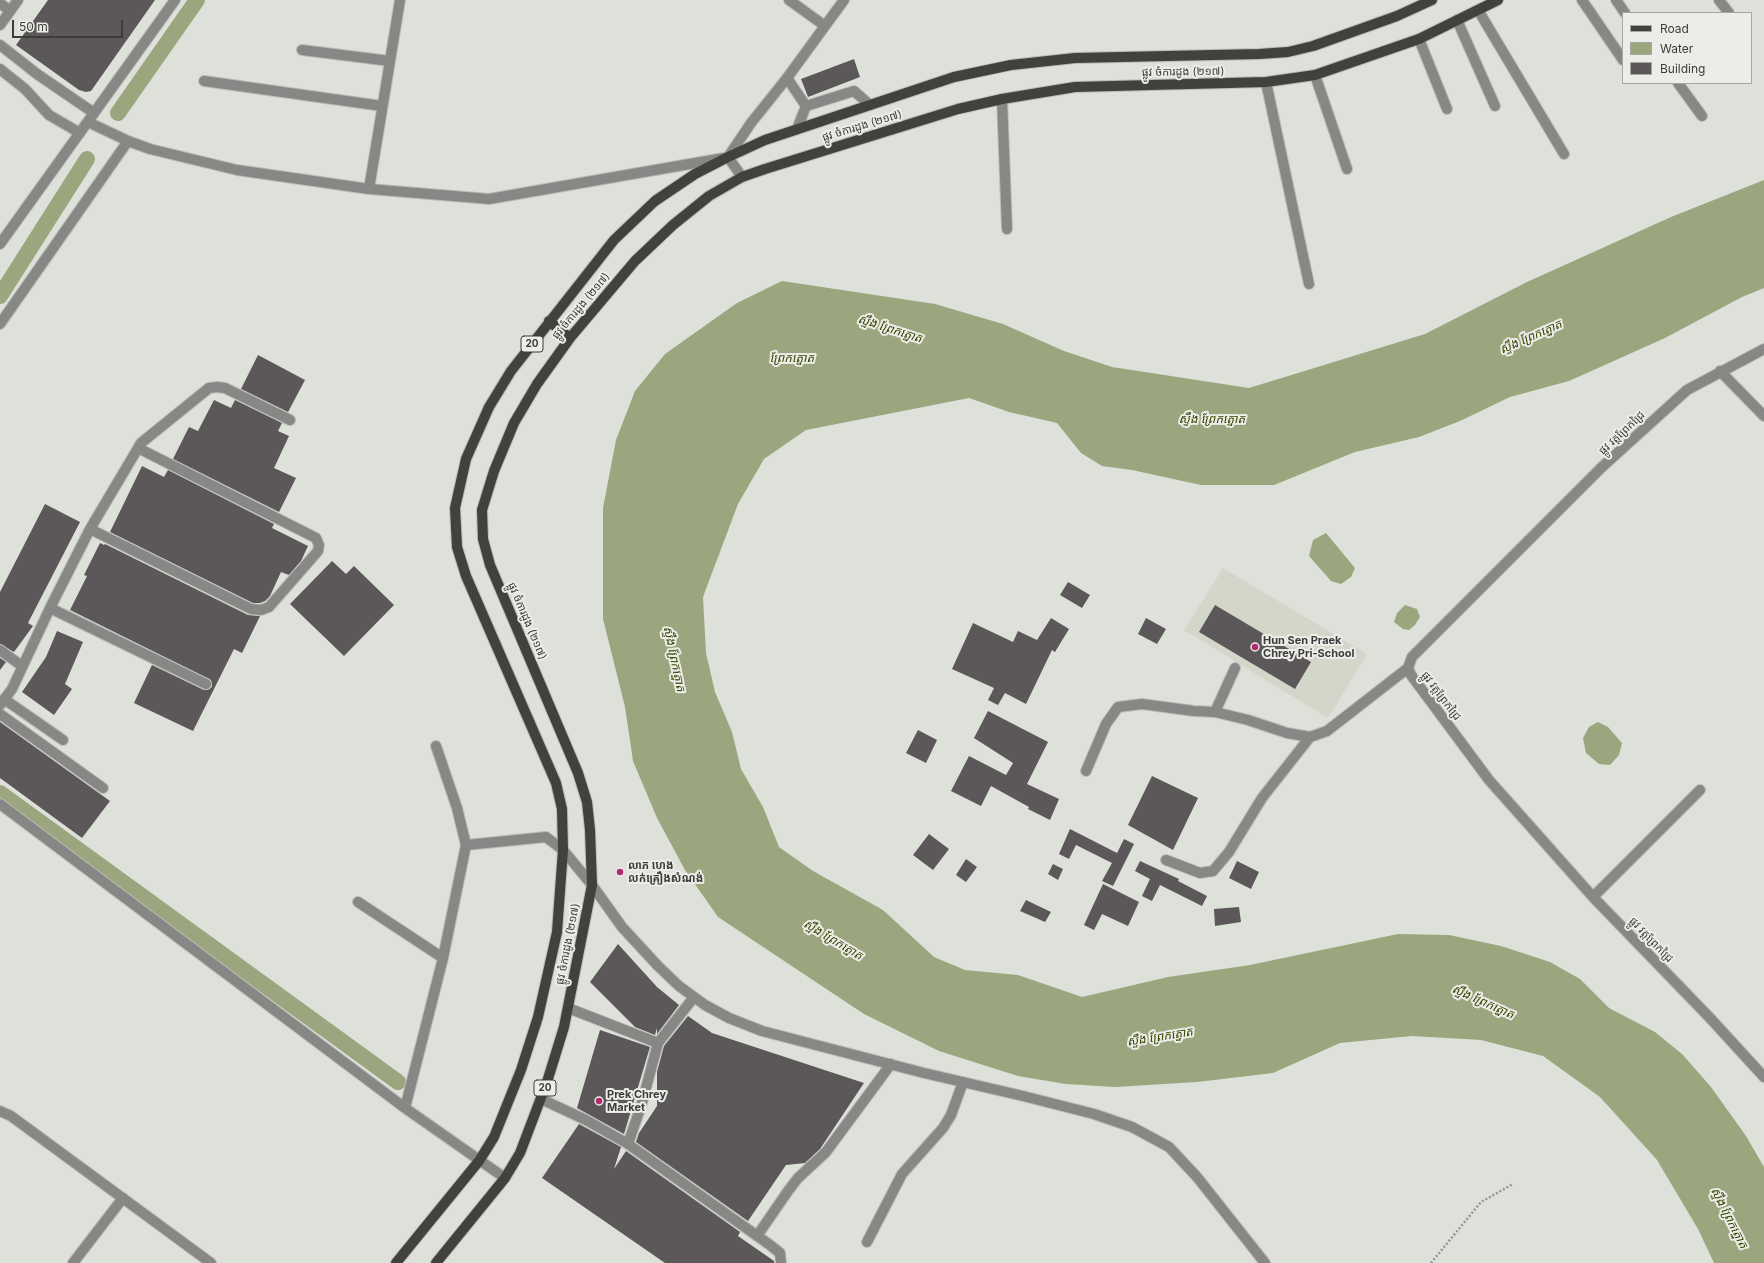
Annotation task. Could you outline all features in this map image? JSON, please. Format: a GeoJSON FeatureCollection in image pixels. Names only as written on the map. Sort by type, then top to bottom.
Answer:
{"type":"FeatureCollection","features":[{"type":"Feature","properties":{"kind":"main road","name":"ផ្លូវ ចំការដូង (២១៧)"},"geometry":{"type":"LineString","coordinates":[[396,1263],[479,1161],[494,1137],[521,1070],[538,1017],[557,932],[563,850],[562,809],[556,783],[466,576],[457,547],[455,508],[466,460],[489,407],[511,371],[614,240],[655,201],[694,174],[728,157],[765,140],[954,77],[1012,66],[1075,58],[1288,52],[1313,46],[1397,16],[1432,0]]}},
{"type":"Feature","properties":{"kind":"main road","name":"ផ្លូវ ចំការដូង (២១៧)"},"geometry":{"type":"LineString","coordinates":[[436,1263],[505,1178],[520,1153],[541,1099],[564,1027],[592,886],[590,830],[587,802],[578,773],[490,565],[483,539],[482,510],[494,471],[514,423],[537,384],[570,338],[635,261],[673,225],[709,196],[742,177],[958,108],[1002,99],[1076,87],[1266,82],[1315,75],[1419,38],[1498,0]]}},
{"type":"Feature","properties":{"kind":"main road"},"geometry":{"type":"LineString","coordinates":[[549,321],[570,338]]}},
{"type":"Feature","properties":{"kind":"street"},"geometry":{"type":"LineString","coordinates":[[0,25],[18,0]]}},
{"type":"Feature","properties":{"kind":"street"},"geometry":{"type":"LineString","coordinates":[[0,244],[175,0]]}},
{"type":"Feature","properties":{"kind":"street"},"geometry":{"type":"LineString","coordinates":[[369,189],[400,0]]}},
{"type":"Feature","properties":{"kind":"street"},"geometry":{"type":"LineString","coordinates":[[789,0],[825,26]]}},
{"type":"Feature","properties":{"kind":"street"},"geometry":{"type":"LineString","coordinates":[[88,122],[128,142],[150,149],[237,170],[369,189],[489,199],[728,157],[751,123],[787,78],[844,0]]}},
{"type":"Feature","properties":{"kind":"street"},"geometry":{"type":"LineString","coordinates":[[1582,0],[1622,59]]}},
{"type":"Feature","properties":{"kind":"street"},"geometry":{"type":"LineString","coordinates":[[1616,0],[1624,12]]}},
{"type":"Feature","properties":{"kind":"street"},"geometry":{"type":"LineString","coordinates":[[1719,0],[1728,12]]}},
{"type":"Feature","properties":{"kind":"street"},"geometry":{"type":"LineString","coordinates":[[0,3],[10,11]]}},
{"type":"Feature","properties":{"kind":"street"},"geometry":{"type":"LineString","coordinates":[[1478,10],[1564,154]]}},
{"type":"Feature","properties":{"kind":"street"},"geometry":{"type":"LineString","coordinates":[[1457,20],[1495,106]]}},
{"type":"Feature","properties":{"kind":"street"},"geometry":{"type":"LineString","coordinates":[[1419,38],[1447,109]]}},
{"type":"Feature","properties":{"kind":"street"},"geometry":{"type":"LineString","coordinates":[[0,44],[37,74],[94,113]]}},
{"type":"Feature","properties":{"kind":"street"},"geometry":{"type":"LineString","coordinates":[[302,50],[390,61]]}},
{"type":"Feature","properties":{"kind":"street"},"geometry":{"type":"LineString","coordinates":[[0,69],[25,89],[49,115],[80,133]]}},
{"type":"Feature","properties":{"kind":"street"},"geometry":{"type":"LineString","coordinates":[[1315,75],[1347,169]]}},
{"type":"Feature","properties":{"kind":"street"},"geometry":{"type":"LineString","coordinates":[[787,78],[806,106]]}},
{"type":"Feature","properties":{"kind":"street"},"geometry":{"type":"LineString","coordinates":[[204,81],[382,106]]}},
{"type":"Feature","properties":{"kind":"street"},"geometry":{"type":"LineString","coordinates":[[1266,82],[1309,284]]}},
{"type":"Feature","properties":{"kind":"street"},"geometry":{"type":"LineString","coordinates":[[1679,84],[1702,116]]}},
{"type":"Feature","properties":{"kind":"street"},"geometry":{"type":"LineString","coordinates":[[806,106],[854,91],[870,105]]}},
{"type":"Feature","properties":{"kind":"street"},"geometry":{"type":"LineString","coordinates":[[1002,99],[1007,230]]}},
{"type":"Feature","properties":{"kind":"street"},"geometry":{"type":"LineString","coordinates":[[797,129],[806,106]]}},
{"type":"Feature","properties":{"kind":"street"},"geometry":{"type":"LineString","coordinates":[[0,324],[128,142]]}},
{"type":"Feature","properties":{"kind":"street"},"geometry":{"type":"LineString","coordinates":[[728,157],[742,177]]}},
{"type":"Feature","properties":{"kind":"street","name":"ផ្លូវ វត្តព្រែកជ្រៃ"},"geometry":{"type":"LineString","coordinates":[[1764,349],[1720,371],[1687,390],[1602,467],[1412,657],[1408,668],[1411,675],[1489,780],[1593,897],[1710,1018],[1764,1077]]}},
{"type":"Feature","properties":{"kind":"street"},"geometry":{"type":"LineString","coordinates":[[1720,371],[1764,416]]}},
{"type":"Feature","properties":{"kind":"street"},"geometry":{"type":"LineString","coordinates":[[63,740],[2,702],[12,689],[50,608],[90,529],[141,443],[209,388],[225,388],[290,420]]}},
{"type":"Feature","properties":{"kind":"street"},"geometry":{"type":"LineString","coordinates":[[90,529],[251,609],[261,610],[269,607],[318,551],[319,545],[316,538],[138,448]]}},
{"type":"Feature","properties":{"kind":"street"},"geometry":{"type":"LineString","coordinates":[[50,608],[206,684]]}},
{"type":"Feature","properties":{"kind":"street"},"geometry":{"type":"LineString","coordinates":[[0,650],[22,666]]}},
{"type":"Feature","properties":{"kind":"street"},"geometry":{"type":"LineString","coordinates":[[1215,712],[1235,668]]}},
{"type":"Feature","properties":{"kind":"street"},"geometry":{"type":"LineString","coordinates":[[1086,771],[1106,724],[1118,707],[1142,704],[1194,711],[1215,712],[1248,720],[1287,733],[1310,737],[1327,731],[1408,668]]}},
{"type":"Feature","properties":{"kind":"street"},"geometry":{"type":"LineString","coordinates":[[0,714],[103,788]]}},
{"type":"Feature","properties":{"kind":"street"},"geometry":{"type":"LineString","coordinates":[[1166,860],[1200,873],[1213,871],[1229,852],[1262,798],[1310,737]]}},
{"type":"Feature","properties":{"kind":"street"},"geometry":{"type":"LineString","coordinates":[[405,1108],[443,958],[466,845],[457,808],[436,746]]}},
{"type":"Feature","properties":{"kind":"street"},"geometry":{"type":"LineString","coordinates":[[1593,897],[1700,790]]}},
{"type":"Feature","properties":{"kind":"street"},"geometry":{"type":"LineString","coordinates":[[0,804],[405,1108],[505,1178]]}},
{"type":"Feature","properties":{"kind":"street"},"geometry":{"type":"LineString","coordinates":[[466,845],[546,838],[563,850],[622,927],[658,966],[679,986],[694,997],[705,1005],[729,1018],[762,1031],[1094,1114],[1132,1127],[1169,1147],[1197,1177],[1265,1263]]}},
{"type":"Feature","properties":{"kind":"street"},"geometry":{"type":"LineString","coordinates":[[358,902],[443,958]]}},
{"type":"Feature","properties":{"kind":"street"},"geometry":{"type":"LineString","coordinates":[[628,1144],[642,1103],[658,1043],[694,997]]}},
{"type":"Feature","properties":{"kind":"street"},"geometry":{"type":"LineString","coordinates":[[568,1008],[658,1043]]}},
{"type":"Feature","properties":{"kind":"street"},"geometry":{"type":"LineString","coordinates":[[757,1236],[798,1178],[826,1152],[891,1064]]}},
{"type":"Feature","properties":{"kind":"street"},"geometry":{"type":"LineString","coordinates":[[867,1242],[902,1174],[943,1128],[951,1115],[963,1082]]}},
{"type":"Feature","properties":{"kind":"street"},"geometry":{"type":"LineString","coordinates":[[541,1099],[586,1120],[628,1144],[780,1253],[781,1263]]}},
{"type":"Feature","properties":{"kind":"street"},"geometry":{"type":"LineString","coordinates":[[0,1111],[10,1116],[211,1263]]}},
{"type":"Feature","properties":{"kind":"street"},"geometry":{"type":"LineString","coordinates":[[74,1263],[123,1198]]}},
{"type":"Feature","properties":{"kind":"path"},"geometry":{"type":"LineString","coordinates":[[1431,1263],[1481,1202],[1514,1184]]}},
{"type":"Feature","properties":{"kind":"shaded area"},"geometry":{"type":"Polygon","coordinates":[[[1223,568],[1367,654],[1328,718],[1184,630],[1223,568]]]}},
{"type":"Feature","properties":{"kind":"water","name":"ព្រែកត្នោត"},"geometry":{"type":"Polygon","coordinates":[[[1764,180],[1764,288],[1742,297],[1665,338],[1569,381],[1510,397],[1460,421],[1419,437],[1355,452],[1274,485],[1201,485],[1132,470],[1102,466],[1081,453],[1057,423],[1009,412],[969,398],[806,430],[764,459],[738,504],[703,597],[706,653],[715,692],[732,732],[741,769],[763,807],[779,847],[813,871],[883,910],[934,957],[965,970],[1018,975],[1082,997],[1168,977],[1250,965],[1398,934],[1449,935],[1501,946],[1550,962],[1580,979],[1609,1008],[1655,1032],[1682,1054],[1711,1087],[1746,1136],[1764,1167],[1764,1263],[1714,1263],[1698,1229],[1657,1160],[1600,1097],[1543,1056],[1481,1040],[1412,1036],[1340,1043],[1273,1073],[1197,1082],[1115,1087],[1066,1084],[1018,1076],[939,1051],[864,1014],[718,917],[685,870],[657,818],[633,761],[625,707],[603,619],[603,508],[616,440],[635,391],[665,354],[737,303],[782,281],[935,304],[1003,324],[1064,351],[1112,367],[1249,388],[1425,334],[1527,282],[1671,217],[1764,180]]]}},
{"type":"Feature","properties":{"kind":"water"},"geometry":{"type":"Polygon","coordinates":[[[1326,533],[1355,568],[1351,577],[1341,584],[1331,581],[1309,556],[1313,540],[1326,533]]]}},
{"type":"Feature","properties":{"kind":"water"},"geometry":{"type":"Polygon","coordinates":[[[1405,605],[1417,609],[1420,617],[1415,625],[1409,630],[1403,629],[1394,622],[1397,613],[1405,605]]]}},
{"type":"Feature","properties":{"kind":"water"},"geometry":{"type":"Polygon","coordinates":[[[1598,722],[1608,727],[1622,743],[1619,755],[1610,765],[1599,764],[1586,753],[1583,738],[1589,727],[1598,722]]]}},
{"type":"Feature","properties":{"kind":"building"},"geometry":{"type":"Polygon","coordinates":[[[48,0],[155,0],[91,91],[86,92],[79,90],[16,45],[48,0]]]}},
{"type":"Feature","properties":{"kind":"building"},"geometry":{"type":"Polygon","coordinates":[[[854,59],[860,77],[808,97],[801,79],[854,59]]]}},
{"type":"Feature","properties":{"kind":"building"},"geometry":{"type":"Polygon","coordinates":[[[258,355],[305,380],[288,412],[241,389],[258,355]]]}},
{"type":"Feature","properties":{"kind":"building"},"geometry":{"type":"Polygon","coordinates":[[[214,400],[231,408],[235,400],[282,423],[278,431],[289,436],[274,468],[296,478],[279,512],[173,459],[189,427],[198,431],[214,400]]]}},
{"type":"Feature","properties":{"kind":"building"},"geometry":{"type":"Polygon","coordinates":[[[142,466],[164,477],[168,470],[274,524],[272,528],[308,546],[301,561],[289,575],[281,572],[270,596],[265,601],[253,603],[110,532],[142,466]]]}},
{"type":"Feature","properties":{"kind":"building"},"geometry":{"type":"Polygon","coordinates":[[[45,504],[80,522],[28,623],[33,626],[14,652],[0,644],[0,592],[45,504]]]}},
{"type":"Feature","properties":{"kind":"building"},"geometry":{"type":"Polygon","coordinates":[[[100,543],[105,544],[248,615],[260,616],[242,653],[234,649],[193,731],[134,703],[152,665],[204,690],[212,687],[211,680],[70,610],[87,576],[84,575],[100,543]]]}},
{"type":"Feature","properties":{"kind":"building"},"geometry":{"type":"Polygon","coordinates":[[[332,561],[346,574],[354,566],[394,605],[344,656],[290,604],[332,561]]]}},
{"type":"Feature","properties":{"kind":"building"},"geometry":{"type":"Polygon","coordinates":[[[1068,582],[1090,595],[1082,608],[1060,595],[1068,582]]]}},
{"type":"Feature","properties":{"kind":"building","name":"Hun Sen Praek Chrey Pri-School"},"geometry":{"type":"Polygon","coordinates":[[[1215,605],[1311,662],[1295,689],[1199,632],[1215,605]]]}},
{"type":"Feature","properties":{"kind":"building"},"geometry":{"type":"Polygon","coordinates":[[[1051,618],[1069,629],[1055,652],[1052,650],[1026,704],[1005,693],[998,705],[988,700],[994,688],[952,669],[973,623],[1013,642],[1018,631],[1037,640],[1051,618]]]}},
{"type":"Feature","properties":{"kind":"building"},"geometry":{"type":"Polygon","coordinates":[[[1146,618],[1166,629],[1157,644],[1138,634],[1146,618]]]}},
{"type":"Feature","properties":{"kind":"building"},"geometry":{"type":"Polygon","coordinates":[[[57,631],[83,642],[65,684],[72,689],[54,715],[22,692],[46,657],[57,631]]]}},
{"type":"Feature","properties":{"kind":"building"},"geometry":{"type":"Polygon","coordinates":[[[0,658],[6,662],[0,670],[0,658]]]}},
{"type":"Feature","properties":{"kind":"building"},"geometry":{"type":"Polygon","coordinates":[[[988,711],[1048,742],[1027,784],[1059,799],[1050,820],[1028,809],[1029,807],[991,786],[981,806],[951,791],[969,756],[1006,775],[1013,763],[974,738],[988,711]]]}},
{"type":"Feature","properties":{"kind":"building"},"geometry":{"type":"Polygon","coordinates":[[[0,722],[110,801],[82,838],[0,778],[0,722]]]}},
{"type":"Feature","properties":{"kind":"building"},"geometry":{"type":"Polygon","coordinates":[[[918,730],[937,740],[926,763],[906,753],[918,730]]]}},
{"type":"Feature","properties":{"kind":"building"},"geometry":{"type":"Polygon","coordinates":[[[1152,776],[1198,798],[1173,850],[1128,825],[1152,776]]]}},
{"type":"Feature","properties":{"kind":"building"},"geometry":{"type":"Polygon","coordinates":[[[1070,829],[1117,853],[1124,839],[1134,844],[1113,886],[1102,881],[1112,863],[1076,845],[1069,859],[1059,854],[1070,829]]]}},
{"type":"Feature","properties":{"kind":"building"},"geometry":{"type":"Polygon","coordinates":[[[929,834],[949,849],[933,870],[913,855],[929,834]]]}},
{"type":"Feature","properties":{"kind":"building"},"geometry":{"type":"Polygon","coordinates":[[[966,859],[977,867],[966,882],[956,875],[966,859]]]}},
{"type":"Feature","properties":{"kind":"building"},"geometry":{"type":"Polygon","coordinates":[[[1140,861],[1179,879],[1178,881],[1207,896],[1202,906],[1160,885],[1152,901],[1142,896],[1150,879],[1135,871],[1140,861]]]}},
{"type":"Feature","properties":{"kind":"building"},"geometry":{"type":"Polygon","coordinates":[[[1237,861],[1259,872],[1251,889],[1229,878],[1237,861]]]}},
{"type":"Feature","properties":{"kind":"building"},"geometry":{"type":"Polygon","coordinates":[[[1053,864],[1063,869],[1058,880],[1048,874],[1053,864]]]}},
{"type":"Feature","properties":{"kind":"building"},"geometry":{"type":"Polygon","coordinates":[[[1103,884],[1139,902],[1128,926],[1102,914],[1094,930],[1084,925],[1103,884]]]}},
{"type":"Feature","properties":{"kind":"building"},"geometry":{"type":"Polygon","coordinates":[[[1026,900],[1051,912],[1045,922],[1020,911],[1026,900]]]}},
{"type":"Feature","properties":{"kind":"building"},"geometry":{"type":"Polygon","coordinates":[[[1239,907],[1241,922],[1215,926],[1214,909],[1239,907]]]}},
{"type":"Feature","properties":{"kind":"building"},"geometry":{"type":"Polygon","coordinates":[[[618,944],[657,987],[679,1005],[657,1034],[657,1028],[655,1035],[635,1027],[590,982],[618,944]]]}},
{"type":"Feature","properties":{"kind":"building"},"geometry":{"type":"Polygon","coordinates":[[[688,1016],[712,1033],[864,1083],[820,1149],[805,1163],[786,1165],[748,1221],[636,1142],[639,1133],[657,1106],[657,1072],[664,1046],[688,1016]]]}},
{"type":"Feature","properties":{"kind":"building"},"geometry":{"type":"Polygon","coordinates":[[[600,1030],[650,1047],[624,1134],[577,1108],[600,1030]]]}},
{"type":"Feature","properties":{"kind":"building"},"geometry":{"type":"Polygon","coordinates":[[[579,1124],[621,1147],[614,1169],[626,1151],[740,1232],[738,1236],[774,1261],[774,1263],[665,1263],[542,1178],[579,1124]]]}},
{"type":"Feature","properties":{"kind":"waterway"},"geometry":{"type":"LineString","coordinates":[[118,113],[197,0]]}},
{"type":"Feature","properties":{"kind":"waterway"},"geometry":{"type":"LineString","coordinates":[[0,296],[87,159]]}},
{"type":"Feature","properties":{"kind":"waterway"},"geometry":{"type":"LineString","coordinates":[[0,793],[398,1082]]}},
{"type":"Feature","properties":{"kind":"place","name":"Hun Sen Praek Chrey Pri-School"},"geometry":{"type":"Point","coordinates":[1255,647]}},
{"type":"Feature","properties":{"kind":"place","name":"លាភ ហេង លក់គ្រឿងសំណង់"},"geometry":{"type":"Point","coordinates":[620,872]}},
{"type":"Feature","properties":{"kind":"place","name":"Prek Chrey Market"},"geometry":{"type":"Point","coordinates":[599,1101]}},
{"type":"Feature","properties":{"kind":"water label","name":"ស្ទឹង ព្រែកត្នោត"},"geometry":{"type":"Point","coordinates":[890,329]}},
{"type":"Feature","properties":{"kind":"water label","name":"ស្ទឹង ព្រែកត្នោត"},"geometry":{"type":"Point","coordinates":[1531,337]}},
{"type":"Feature","properties":{"kind":"water label","name":"ស្ទឹង ព្រែកត្នោត"},"geometry":{"type":"Point","coordinates":[1212,419]}},
{"type":"Feature","properties":{"kind":"water label","name":"ស្ទឹង ព្រែកត្នោត"},"geometry":{"type":"Point","coordinates":[674,659]}},
{"type":"Feature","properties":{"kind":"water label","name":"ស្ទឹង ព្រែកត្នោត"},"geometry":{"type":"Point","coordinates":[833,940]}},
{"type":"Feature","properties":{"kind":"water label","name":"ស្ទឹង ព្រែកត្នោត"},"geometry":{"type":"Point","coordinates":[1483,1002]}},
{"type":"Feature","properties":{"kind":"water label","name":"ស្ទឹង ព្រែកត្នោត"},"geometry":{"type":"Point","coordinates":[1160,1037]}},
{"type":"Feature","properties":{"kind":"water label","name":"ស្ទឹង ព្រែកត្នោត"},"geometry":{"type":"Point","coordinates":[1729,1218]}}]}
